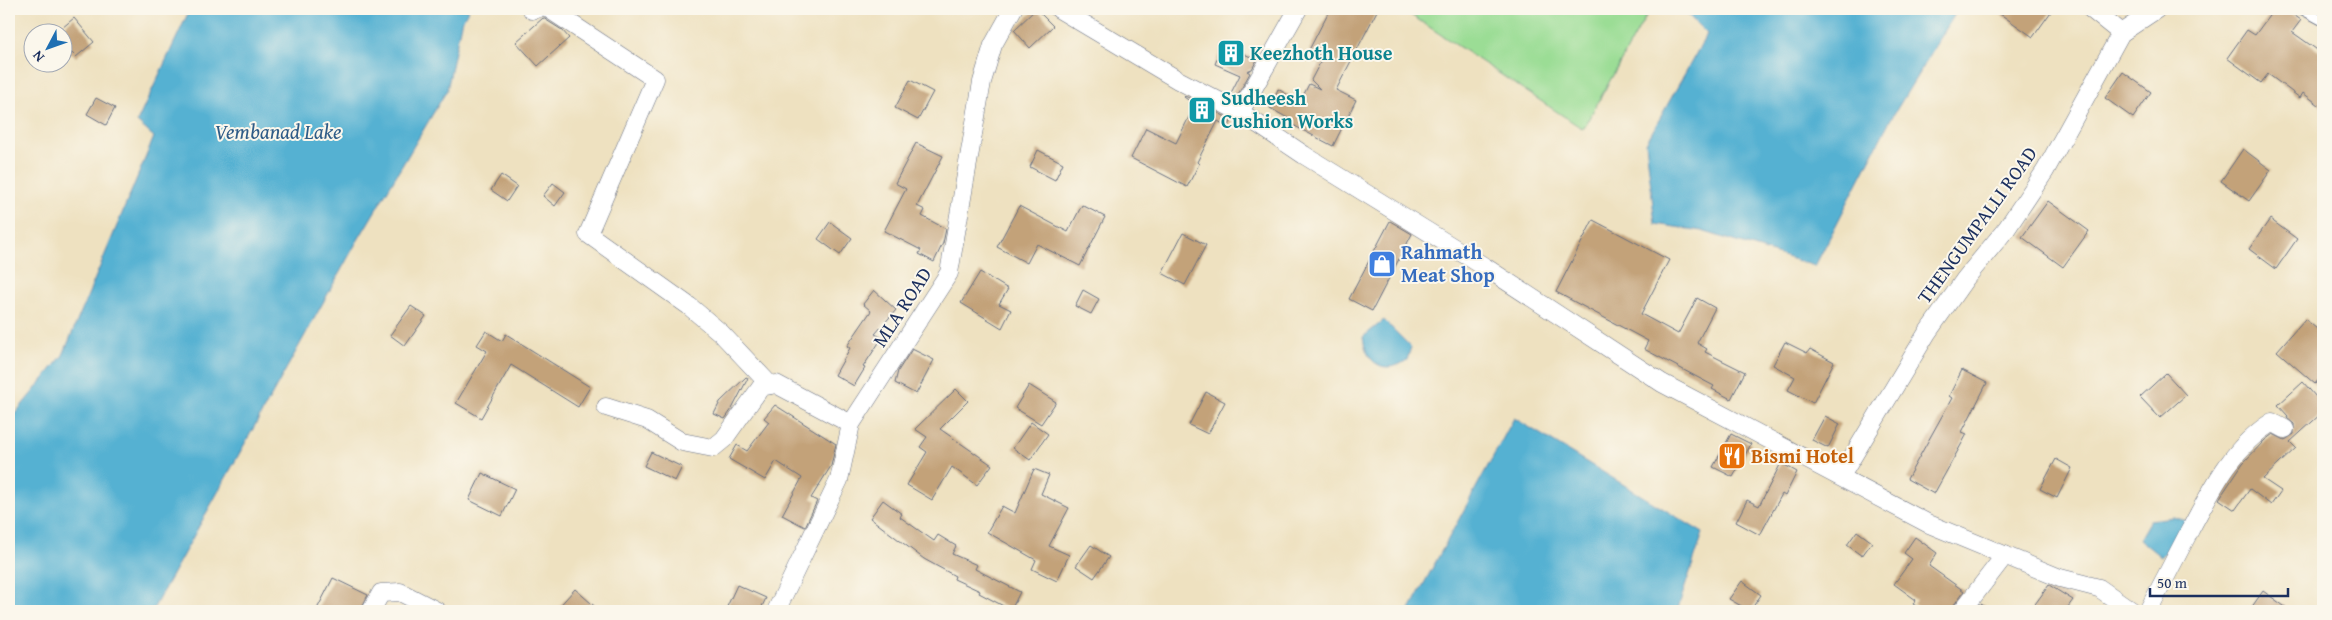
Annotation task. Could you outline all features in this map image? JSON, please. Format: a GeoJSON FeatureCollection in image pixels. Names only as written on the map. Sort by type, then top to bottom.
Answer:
{"type":"FeatureCollection","features":[{"type":"Feature","properties":{"kind":"street"},"geometry":{"type":"LineString","coordinates":[[539,9],[655,79],[588,234],[690,306],[721,333],[770,385]]}},
{"type":"Feature","properties":{"kind":"street","name":"MLA ROAD"},"geometry":{"type":"LineString","coordinates":[[776,611],[839,480],[851,424],[949,273],[982,82],[993,45],[1013,9]]}},
{"type":"Feature","properties":{"kind":"street"},"geometry":{"type":"LineString","coordinates":[[1060,9],[1178,80],[1240,112],[1304,155],[1485,267],[1662,383],[1929,524],[2060,578],[2099,588],[2132,611]]}},
{"type":"Feature","properties":{"kind":"street"},"geometry":{"type":"LineString","coordinates":[[1240,112],[1298,9]]}},
{"type":"Feature","properties":{"kind":"street"},"geometry":{"type":"LineString","coordinates":[[2091,9],[2121,33]]}},
{"type":"Feature","properties":{"kind":"street","name":"THENGUMPALLI ROAD"},"geometry":{"type":"LineString","coordinates":[[1841,476],[1927,332],[1965,278],[2007,228],[2045,171],[2121,33],[2157,9]]}},
{"type":"Feature","properties":{"kind":"street"},"geometry":{"type":"LineString","coordinates":[[606,407],[647,420],[682,442],[713,448],[724,439],[761,387],[776,384],[851,424]]}},
{"type":"Feature","properties":{"kind":"street"},"geometry":{"type":"LineString","coordinates":[[2148,611],[2212,488],[2229,462],[2255,433],[2272,422],[2285,429]]}},
{"type":"Feature","properties":{"kind":"street"},"geometry":{"type":"LineString","coordinates":[[1962,611],[2005,555]]}},
{"type":"Feature","properties":{"kind":"street"},"geometry":{"type":"LineString","coordinates":[[371,611],[381,593],[400,592],[437,611]]}},
{"type":"Feature","properties":{"kind":"lane"},"geometry":{"type":"LineString","coordinates":[[2301,9],[2323,21]]}},
{"type":"Feature","properties":{"kind":"green space"},"geometry":{"type":"Polygon","coordinates":[[[1402,9],[1650,9],[1583,129],[1402,9]]]}},
{"type":"Feature","properties":{"kind":"water","name":"Vembanad Lake"},"geometry":{"type":"Polygon","coordinates":[[[190,9],[469,9],[461,23],[447,90],[355,245],[152,611],[9,611],[9,421],[63,355],[154,137],[137,122],[190,9]]]}},
{"type":"Feature","properties":{"kind":"water"},"geometry":{"type":"Polygon","coordinates":[[[1682,9],[1958,9],[1889,122],[1815,266],[1702,231],[1655,224],[1646,143],[1707,34],[1682,9]]]}},
{"type":"Feature","properties":{"kind":"water"},"geometry":{"type":"Polygon","coordinates":[[[1384,320],[1411,347],[1407,360],[1391,367],[1384,367],[1372,360],[1368,354],[1363,337],[1384,320]]]}},
{"type":"Feature","properties":{"kind":"water"},"geometry":{"type":"Polygon","coordinates":[[[1514,418],[1703,533],[1677,611],[1409,611],[1514,418]]]}},
{"type":"Feature","properties":{"kind":"water"},"geometry":{"type":"Polygon","coordinates":[[[2173,517],[2190,522],[2179,539],[2161,557],[2139,539],[2150,520],[2173,517]]]}},
{"type":"Feature","properties":{"kind":"building"},"geometry":{"type":"Polygon","coordinates":[[[1036,9],[1053,26],[1030,48],[1014,30],[1036,9]]]}},
{"type":"Feature","properties":{"kind":"building"},"geometry":{"type":"Polygon","coordinates":[[[1330,9],[1378,9],[1336,90],[1356,100],[1333,146],[1289,123],[1291,120],[1270,108],[1278,89],[1300,102],[1309,84],[1320,89],[1311,80],[1323,57],[1309,50],[1330,9]]]}},
{"type":"Feature","properties":{"kind":"building"},"geometry":{"type":"Polygon","coordinates":[[[1993,9],[2053,9],[2033,37],[1993,9]]]}},
{"type":"Feature","properties":{"kind":"building"},"geometry":{"type":"Polygon","coordinates":[[[2274,9],[2285,9],[2301,20],[2292,32],[2323,54],[2323,108],[2303,93],[2300,98],[2268,74],[2261,83],[2227,58],[2247,30],[2255,35],[2274,9]]]}},
{"type":"Feature","properties":{"kind":"building"},"geometry":{"type":"Polygon","coordinates":[[[74,18],[94,42],[76,57],[72,53],[72,22],[69,22],[74,18]]]}},
{"type":"Feature","properties":{"kind":"building"},"geometry":{"type":"Polygon","coordinates":[[[543,18],[562,30],[569,38],[538,66],[516,42],[543,18]]]}},
{"type":"Feature","properties":{"kind":"building","name":"Keezhoth House"},"geometry":{"type":"Polygon","coordinates":[[[1223,44],[1257,60],[1252,69],[1247,71],[1250,73],[1236,98],[1230,95],[1240,75],[1215,64],[1223,44]]]}},
{"type":"Feature","properties":{"kind":"building"},"geometry":{"type":"Polygon","coordinates":[[[2123,72],[2151,92],[2133,118],[2105,98],[2123,72]]]}},
{"type":"Feature","properties":{"kind":"building"},"geometry":{"type":"Polygon","coordinates":[[[910,80],[933,92],[918,120],[895,108],[910,80]]]}},
{"type":"Feature","properties":{"kind":"building"},"geometry":{"type":"Polygon","coordinates":[[[1185,96],[1232,120],[1228,127],[1218,121],[1197,162],[1199,164],[1187,187],[1131,158],[1146,128],[1176,143],[1195,105],[1185,96]]]}},
{"type":"Feature","properties":{"kind":"building"},"geometry":{"type":"Polygon","coordinates":[[[96,98],[115,108],[106,125],[87,114],[96,98]]]}},
{"type":"Feature","properties":{"kind":"building"},"geometry":{"type":"Polygon","coordinates":[[[916,143],[943,156],[917,206],[925,210],[922,216],[946,229],[943,243],[934,262],[919,254],[921,250],[884,231],[906,189],[895,183],[916,143]]]}},
{"type":"Feature","properties":{"kind":"building"},"geometry":{"type":"Polygon","coordinates":[[[2243,149],[2271,170],[2249,201],[2221,181],[2243,149]]]}},
{"type":"Feature","properties":{"kind":"building"},"geometry":{"type":"Polygon","coordinates":[[[1038,150],[1063,163],[1055,180],[1030,167],[1038,150]]]}},
{"type":"Feature","properties":{"kind":"building"},"geometry":{"type":"Polygon","coordinates":[[[501,175],[517,186],[507,201],[491,190],[501,175]]]}},
{"type":"Feature","properties":{"kind":"building"},"geometry":{"type":"Polygon","coordinates":[[[553,183],[565,192],[555,206],[543,196],[553,183]]]}},
{"type":"Feature","properties":{"kind":"building"},"geometry":{"type":"Polygon","coordinates":[[[2048,201],[2089,231],[2063,267],[2022,237],[2048,201]]]}},
{"type":"Feature","properties":{"kind":"building"},"geometry":{"type":"Polygon","coordinates":[[[1082,205],[1105,217],[1080,266],[1037,244],[1027,263],[997,247],[1019,206],[1068,232],[1082,205]]]}},
{"type":"Feature","properties":{"kind":"building"},"geometry":{"type":"Polygon","coordinates":[[[2270,219],[2297,239],[2276,269],[2249,249],[2270,219]]]}},
{"type":"Feature","properties":{"kind":"building"},"geometry":{"type":"Polygon","coordinates":[[[1593,220],[1669,260],[1641,314],[1678,334],[1697,298],[1715,308],[1697,343],[1707,349],[1705,352],[1745,372],[1731,399],[1712,389],[1714,386],[1644,349],[1648,341],[1556,292],[1593,220]]]}},
{"type":"Feature","properties":{"kind":"building","name":"Rahmath Meat Shop"},"geometry":{"type":"Polygon","coordinates":[[[1390,221],[1412,234],[1372,311],[1349,299],[1390,221]]]}},
{"type":"Feature","properties":{"kind":"building"},"geometry":{"type":"Polygon","coordinates":[[[830,222],[852,238],[840,255],[818,239],[830,222]]]}},
{"type":"Feature","properties":{"kind":"building"},"geometry":{"type":"Polygon","coordinates":[[[1183,233],[1206,245],[1185,285],[1162,273],[1183,233]]]}},
{"type":"Feature","properties":{"kind":"building"},"geometry":{"type":"Polygon","coordinates":[[[980,272],[1008,289],[999,304],[1011,310],[1002,328],[961,303],[980,272]]]}},
{"type":"Feature","properties":{"kind":"building"},"geometry":{"type":"Polygon","coordinates":[[[874,290],[896,310],[875,334],[882,338],[863,367],[865,368],[854,386],[835,375],[850,348],[847,346],[871,311],[863,304],[874,290]]]}},
{"type":"Feature","properties":{"kind":"building"},"geometry":{"type":"Polygon","coordinates":[[[1083,290],[1099,299],[1091,314],[1075,306],[1083,290]]]}},
{"type":"Feature","properties":{"kind":"building"},"geometry":{"type":"Polygon","coordinates":[[[411,306],[426,316],[405,346],[390,335],[411,306]]]}},
{"type":"Feature","properties":{"kind":"building"},"geometry":{"type":"Polygon","coordinates":[[[2305,319],[2323,334],[2323,374],[2315,384],[2277,351],[2305,319]]]}},
{"type":"Feature","properties":{"kind":"building"},"geometry":{"type":"Polygon","coordinates":[[[486,331],[502,341],[506,334],[590,387],[578,407],[511,365],[481,418],[456,403],[487,351],[477,345],[486,331]]]}},
{"type":"Feature","properties":{"kind":"building"},"geometry":{"type":"Polygon","coordinates":[[[1785,342],[1807,353],[1810,349],[1834,362],[1813,403],[1788,390],[1795,377],[1773,365],[1785,342]]]}},
{"type":"Feature","properties":{"kind":"building"},"geometry":{"type":"Polygon","coordinates":[[[912,349],[934,360],[916,394],[895,383],[898,371],[912,349]]]}},
{"type":"Feature","properties":{"kind":"building"},"geometry":{"type":"Polygon","coordinates":[[[1962,370],[1987,383],[1962,432],[1967,434],[1934,494],[1907,479],[1952,398],[1949,396],[1962,370]]]}},
{"type":"Feature","properties":{"kind":"building"},"geometry":{"type":"Polygon","coordinates":[[[2166,373],[2186,395],[2160,418],[2140,397],[2166,373]]]}},
{"type":"Feature","properties":{"kind":"building"},"geometry":{"type":"Polygon","coordinates":[[[746,377],[748,378],[725,419],[714,414],[720,402],[746,377]]]}},
{"type":"Feature","properties":{"kind":"building"},"geometry":{"type":"Polygon","coordinates":[[[2303,382],[2323,405],[2323,412],[2290,442],[2296,448],[2263,479],[2281,491],[2271,505],[2250,489],[2235,510],[2219,499],[2243,463],[2265,440],[2273,434],[2285,440],[2294,434],[2294,424],[2278,405],[2303,382]]]}},
{"type":"Feature","properties":{"kind":"building"},"geometry":{"type":"Polygon","coordinates":[[[1029,385],[1056,402],[1041,424],[1015,408],[1029,385]]]}},
{"type":"Feature","properties":{"kind":"building"},"geometry":{"type":"Polygon","coordinates":[[[956,389],[968,401],[940,429],[992,465],[977,485],[952,467],[932,500],[907,485],[927,452],[920,447],[927,437],[915,429],[956,389]]]}},
{"type":"Feature","properties":{"kind":"building"},"geometry":{"type":"Polygon","coordinates":[[[1206,392],[1225,402],[1208,434],[1189,425],[1206,392]]]}},
{"type":"Feature","properties":{"kind":"building"},"geometry":{"type":"Polygon","coordinates":[[[775,405],[836,444],[831,466],[811,498],[817,501],[805,527],[782,515],[802,478],[776,461],[765,480],[729,459],[737,445],[747,451],[769,422],[764,418],[775,405]]]}},
{"type":"Feature","properties":{"kind":"building"},"geometry":{"type":"Polygon","coordinates":[[[1825,416],[1840,424],[1828,448],[1812,440],[1825,416]]]}},
{"type":"Feature","properties":{"kind":"building"},"geometry":{"type":"Polygon","coordinates":[[[1031,422],[1048,434],[1030,460],[1013,448],[1031,422]]]}},
{"type":"Feature","properties":{"kind":"building","name":"Bismi Hotel"},"geometry":{"type":"Polygon","coordinates":[[[1731,434],[1751,444],[1733,477],[1713,467],[1731,434]]]}},
{"type":"Feature","properties":{"kind":"building"},"geometry":{"type":"Polygon","coordinates":[[[651,452],[682,467],[675,481],[644,466],[651,452]]]}},
{"type":"Feature","properties":{"kind":"building"},"geometry":{"type":"Polygon","coordinates":[[[2056,459],[2072,468],[2057,498],[2040,489],[2056,459]]]}},
{"type":"Feature","properties":{"kind":"building"},"geometry":{"type":"Polygon","coordinates":[[[1781,463],[1797,472],[1785,496],[1782,494],[1760,535],[1736,522],[1747,500],[1759,506],[1781,463]]]}},
{"type":"Feature","properties":{"kind":"building"},"geometry":{"type":"Polygon","coordinates":[[[1034,469],[1049,475],[1041,494],[1069,508],[1049,546],[1069,555],[1057,581],[1032,569],[1036,560],[987,532],[1002,506],[1015,513],[1034,469]]]}},
{"type":"Feature","properties":{"kind":"building"},"geometry":{"type":"Polygon","coordinates":[[[482,473],[515,489],[502,516],[469,500],[482,473]]]}},
{"type":"Feature","properties":{"kind":"building"},"geometry":{"type":"Polygon","coordinates":[[[883,500],[902,514],[900,517],[934,541],[938,535],[956,546],[952,554],[977,565],[975,569],[1020,592],[1011,610],[979,593],[980,591],[954,579],[955,576],[924,559],[870,518],[883,500]]]}},
{"type":"Feature","properties":{"kind":"building"},"geometry":{"type":"Polygon","coordinates":[[[1857,531],[1872,542],[1862,556],[1847,545],[1857,531]]]}},
{"type":"Feature","properties":{"kind":"building"},"geometry":{"type":"Polygon","coordinates":[[[1915,537],[1937,553],[1929,566],[1964,591],[1952,611],[1923,611],[1913,604],[1916,600],[1894,584],[1912,559],[1904,553],[1915,537]]]}},
{"type":"Feature","properties":{"kind":"building"},"geometry":{"type":"Polygon","coordinates":[[[1091,545],[1109,557],[1094,578],[1076,566],[1091,545]]]}},
{"type":"Feature","properties":{"kind":"building"},"geometry":{"type":"Polygon","coordinates":[[[333,578],[368,595],[360,611],[316,611],[333,578]]]}},
{"type":"Feature","properties":{"kind":"building"},"geometry":{"type":"Polygon","coordinates":[[[1742,581],[1761,595],[1750,611],[1729,599],[1742,581]]]}},
{"type":"Feature","properties":{"kind":"building"},"geometry":{"type":"Polygon","coordinates":[[[737,585],[766,598],[760,611],[725,611],[737,585]]]}},
{"type":"Feature","properties":{"kind":"building"},"geometry":{"type":"Polygon","coordinates":[[[2049,585],[2073,600],[2065,611],[2030,611],[2049,585]]]}},
{"type":"Feature","properties":{"kind":"building"},"geometry":{"type":"Polygon","coordinates":[[[575,589],[600,611],[555,611],[575,589]]]}},
{"type":"Feature","properties":{"kind":"building"},"geometry":{"type":"Polygon","coordinates":[[[2263,591],[2291,611],[2249,611],[2263,591]]]}},
{"type":"Feature","properties":{"kind":"building"},"geometry":{"type":"Polygon","coordinates":[[[1981,604],[1992,611],[1975,611],[1981,604]]]}},
{"type":"Feature","properties":{"kind":"place","name":"Keezhoth House"},"geometry":{"type":"Point","coordinates":[1231,53]}},
{"type":"Feature","properties":{"kind":"place","name":"Sudheesh Cushion Works"},"geometry":{"type":"Point","coordinates":[1202,110]}},
{"type":"Feature","properties":{"kind":"place","name":"Rahmath Meat Shop"},"geometry":{"type":"Point","coordinates":[1382,264]}},
{"type":"Feature","properties":{"kind":"place","name":"Bismi Hotel"},"geometry":{"type":"Point","coordinates":[1732,456]}}]}
